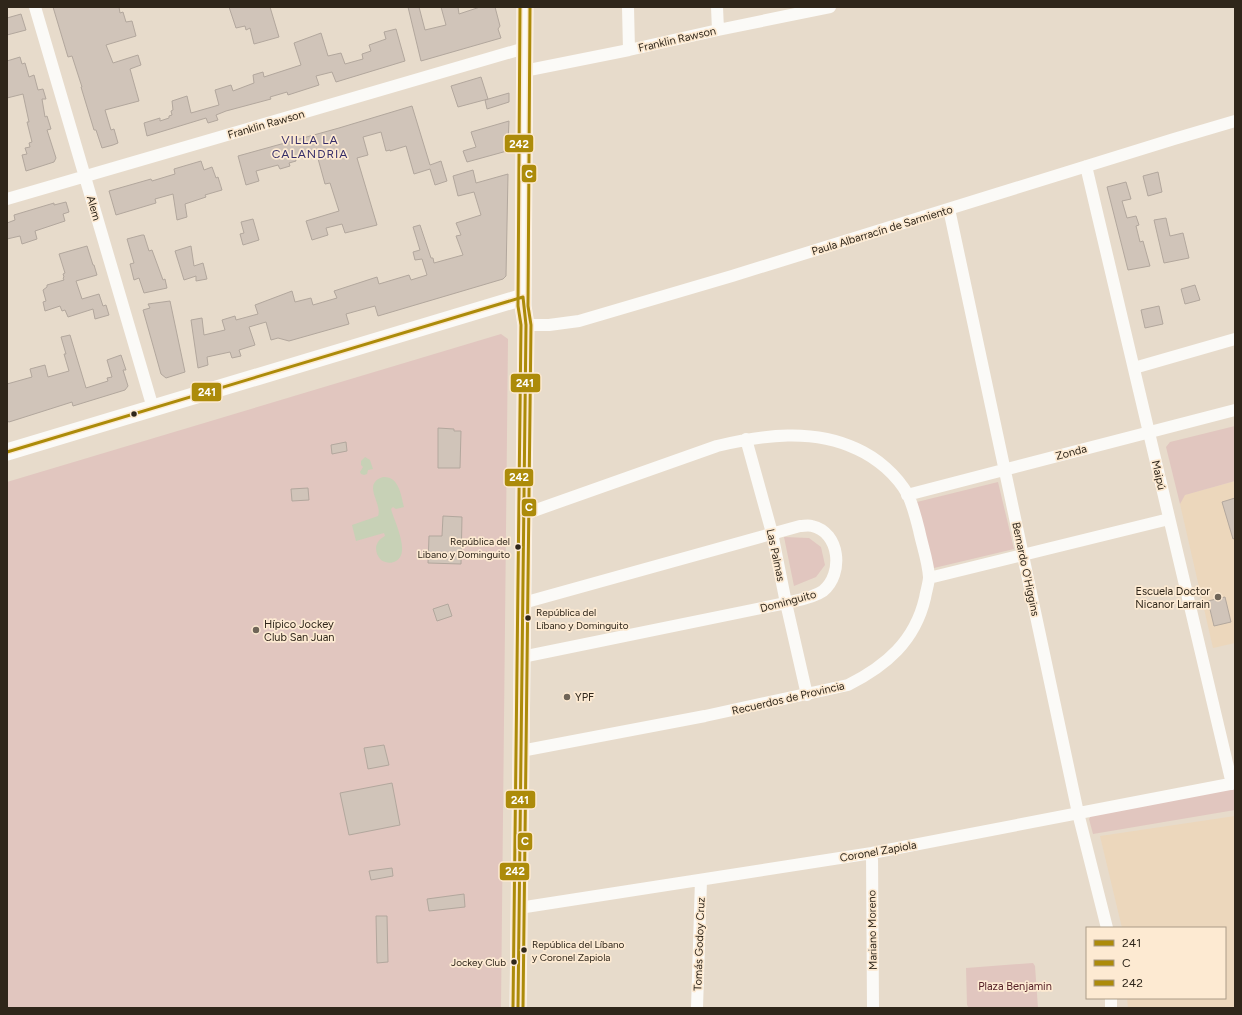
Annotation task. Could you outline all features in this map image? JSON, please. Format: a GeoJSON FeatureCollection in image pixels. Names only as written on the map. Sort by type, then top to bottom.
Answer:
{"type":"FeatureCollection","features":[{"type":"Feature","properties":{"kind":"main road"},"geometry":{"type":"LineString","coordinates":[[518,1008],[525,514],[526,325],[523,297],[525,7]]}},
{"type":"Feature","properties":{"kind":"main road"},"geometry":{"type":"LineString","coordinates":[[7,452],[523,297]]}},
{"type":"Feature","properties":{"kind":"street","name":"Alem"},"geometry":{"type":"LineString","coordinates":[[36,7],[153,408]]}},
{"type":"Feature","properties":{"kind":"street"},"geometry":{"type":"LineString","coordinates":[[628,7],[629,50]]}},
{"type":"Feature","properties":{"kind":"street"},"geometry":{"type":"LineString","coordinates":[[717,7],[718,30]]}},
{"type":"Feature","properties":{"kind":"street","name":"Franklin Rawson"},"geometry":{"type":"LineString","coordinates":[[524,71],[629,50],[808,10],[830,7]]}},
{"type":"Feature","properties":{"kind":"street","name":"Franklin Rawson"},"geometry":{"type":"LineString","coordinates":[[7,199],[525,48]]}},
{"type":"Feature","properties":{"kind":"street","name":"Paula Albarracín de Sarmiento"},"geometry":{"type":"LineString","coordinates":[[526,325],[550,325],[579,321],[732,276],[1086,166],[1235,122]]}},
{"type":"Feature","properties":{"kind":"street","name":"Maipú"},"geometry":{"type":"LineString","coordinates":[[1086,166],[1233,784]]}},
{"type":"Feature","properties":{"kind":"street","name":"Bernardo O'Higgins"},"geometry":{"type":"LineString","coordinates":[[949,209],[1078,813],[1107,927]]}},
{"type":"Feature","properties":{"kind":"street"},"geometry":{"type":"LineString","coordinates":[[1134,368],[1235,339]]}},
{"type":"Feature","properties":{"kind":"street","name":"Zonda"},"geometry":{"type":"LineString","coordinates":[[907,495],[1149,431],[1235,410]]}},
{"type":"Feature","properties":{"kind":"street","name":"Recuerdos de Provincia"},"geometry":{"type":"LineString","coordinates":[[521,751],[705,716],[808,695],[848,685],[867,676],[892,657],[909,637],[922,609],[929,578],[916,519],[907,495],[893,475],[876,460],[857,449],[835,441],[799,435],[782,435],[746,439],[717,446],[525,514]]}},
{"type":"Feature","properties":{"kind":"street","name":"Las Palmas"},"geometry":{"type":"LineString","coordinates":[[746,439],[772,533],[786,603],[808,695]]}},
{"type":"Feature","properties":{"kind":"street"},"geometry":{"type":"LineString","coordinates":[[929,578],[1169,519]]}},
{"type":"Feature","properties":{"kind":"street","name":"Dominguito"},"geometry":{"type":"LineString","coordinates":[[522,657],[786,603],[817,595],[830,583],[835,572],[837,557],[834,545],[826,534],[813,526],[800,526],[523,603]]}},
{"type":"Feature","properties":{"kind":"street","name":"Coronel Zapiola"},"geometry":{"type":"LineString","coordinates":[[519,908],[872,853],[1233,784]]}},
{"type":"Feature","properties":{"kind":"street","name":"Mariano Moreno"},"geometry":{"type":"LineString","coordinates":[[872,853],[873,1008]]}},
{"type":"Feature","properties":{"kind":"street","name":"Tomás Godoy Cruz"},"geometry":{"type":"LineString","coordinates":[[697,1008],[701,880]]}},
{"type":"Feature","properties":{"kind":"shaded area"},"geometry":{"type":"Polygon","coordinates":[[[365,457],[370,460],[373,469],[368,470],[367,474],[364,475],[360,472],[363,467],[361,465],[361,461],[365,457]]]}},
{"type":"Feature","properties":{"kind":"shaded area"},"geometry":{"type":"Polygon","coordinates":[[[383,477],[393,480],[396,483],[404,507],[396,509],[393,507],[391,509],[400,536],[402,551],[400,557],[396,561],[390,563],[381,560],[378,557],[376,550],[377,543],[385,536],[384,533],[356,541],[352,525],[378,516],[379,511],[373,489],[377,480],[383,477]]]}},
{"type":"Feature","properties":{"kind":"shaded area","name":"Escuela Doctor Nicanor Larrain"},"geometry":{"type":"Polygon","coordinates":[[[1235,481],[1235,643],[1213,648],[1180,504],[1184,495],[1235,481]]]}},
{"type":"Feature","properties":{"kind":"shaded area"},"geometry":{"type":"Polygon","coordinates":[[[1235,816],[1235,1008],[1128,1008],[1127,999],[1226,999],[1226,927],[1122,927],[1100,836],[1235,816]]]}},
{"type":"Feature","properties":{"kind":"green space","name":"Hípico Jockey Club San Juan"},"geometry":{"type":"Polygon","coordinates":[[[501,334],[508,339],[501,1008],[7,1008],[7,482],[501,334]]]}},
{"type":"Feature","properties":{"kind":"green space"},"geometry":{"type":"Polygon","coordinates":[[[1235,426],[1235,481],[1185,495],[1180,504],[1166,447],[1170,442],[1235,426]]]}},
{"type":"Feature","properties":{"kind":"green space"},"geometry":{"type":"Polygon","coordinates":[[[998,482],[1014,549],[934,568],[917,502],[998,482]]]}},
{"type":"Feature","properties":{"kind":"green space"},"geometry":{"type":"Polygon","coordinates":[[[784,537],[809,538],[821,547],[825,565],[816,577],[794,586],[784,537]]]}},
{"type":"Feature","properties":{"kind":"green space"},"geometry":{"type":"Polygon","coordinates":[[[1235,788],[1235,810],[1093,834],[1089,819],[1092,814],[1235,788]]]}},
{"type":"Feature","properties":{"kind":"green space","name":"Plaza Benjamin"},"geometry":{"type":"Polygon","coordinates":[[[1033,963],[1035,966],[1038,1008],[969,1008],[967,1005],[966,968],[1033,963]]]}},
{"type":"Feature","properties":{"kind":"building"},"geometry":{"type":"Polygon","coordinates":[[[53,7],[119,7],[120,13],[123,12],[126,22],[132,21],[136,36],[106,45],[113,63],[138,55],[141,65],[130,69],[139,101],[105,110],[111,130],[114,129],[118,143],[102,148],[96,130],[94,130],[72,56],[68,57],[53,7]]]}},
{"type":"Feature","properties":{"kind":"building"},"geometry":{"type":"Polygon","coordinates":[[[229,7],[270,7],[279,37],[254,44],[250,28],[246,30],[245,26],[236,28],[229,7]]]}},
{"type":"Feature","properties":{"kind":"building"},"geometry":{"type":"Polygon","coordinates":[[[408,7],[419,7],[425,30],[446,25],[441,7],[458,7],[459,14],[480,7],[495,7],[500,26],[498,29],[501,38],[421,61],[408,7]]]}},
{"type":"Feature","properties":{"kind":"building"},"geometry":{"type":"Polygon","coordinates":[[[21,14],[26,30],[7,35],[7,18],[21,14]]]}},
{"type":"Feature","properties":{"kind":"building"},"geometry":{"type":"Polygon","coordinates":[[[396,29],[405,61],[336,82],[332,72],[316,76],[319,85],[288,95],[287,92],[270,97],[271,99],[226,111],[216,115],[218,120],[208,123],[206,118],[147,136],[144,123],[160,118],[160,121],[169,118],[169,116],[172,115],[171,111],[173,110],[172,101],[187,96],[191,113],[219,105],[215,90],[231,85],[233,91],[254,83],[253,75],[263,72],[264,77],[301,65],[294,43],[321,33],[328,56],[341,53],[345,64],[363,59],[362,54],[371,51],[369,45],[386,39],[384,32],[396,29]]]}},
{"type":"Feature","properties":{"kind":"building"},"geometry":{"type":"Polygon","coordinates":[[[20,57],[22,64],[25,63],[29,77],[34,75],[38,90],[43,89],[46,99],[42,99],[45,117],[47,116],[51,129],[47,130],[56,158],[54,162],[26,171],[22,155],[27,154],[25,148],[30,147],[29,143],[32,142],[27,122],[29,122],[23,94],[7,98],[7,61],[20,57]]]}},
{"type":"Feature","properties":{"kind":"building"},"geometry":{"type":"Polygon","coordinates":[[[481,77],[488,99],[458,107],[451,86],[481,77]]]}},
{"type":"Feature","properties":{"kind":"building"},"geometry":{"type":"Polygon","coordinates":[[[509,93],[509,102],[487,109],[485,100],[509,93]]]}},
{"type":"Feature","properties":{"kind":"building"},"geometry":{"type":"Polygon","coordinates":[[[412,106],[430,165],[441,161],[447,181],[435,185],[430,169],[414,174],[406,146],[386,151],[381,132],[363,137],[368,155],[357,158],[377,225],[345,233],[342,224],[326,228],[328,235],[312,240],[306,221],[339,211],[330,183],[325,184],[317,155],[314,156],[313,152],[295,157],[296,161],[289,163],[290,166],[280,169],[278,165],[256,171],[259,181],[246,185],[238,156],[412,106]]]}},
{"type":"Feature","properties":{"kind":"building"},"geometry":{"type":"Polygon","coordinates":[[[509,121],[508,143],[505,144],[507,151],[467,162],[463,151],[476,147],[471,132],[509,121]]]}},
{"type":"Feature","properties":{"kind":"building"},"geometry":{"type":"Polygon","coordinates":[[[201,161],[204,170],[212,167],[216,178],[218,177],[222,190],[205,195],[206,197],[185,204],[187,217],[177,220],[173,194],[155,199],[156,203],[116,215],[109,191],[175,174],[174,169],[201,161]]]}},
{"type":"Feature","properties":{"kind":"building"},"geometry":{"type":"Polygon","coordinates":[[[473,170],[476,183],[508,174],[506,276],[503,279],[378,316],[375,306],[346,314],[349,324],[289,341],[278,338],[271,340],[266,322],[249,327],[255,345],[239,350],[241,356],[232,358],[230,352],[207,357],[208,365],[198,368],[191,320],[202,318],[204,335],[225,330],[222,320],[235,316],[236,320],[258,314],[255,305],[292,291],[295,302],[311,298],[313,305],[337,298],[334,291],[377,277],[379,284],[409,275],[411,280],[427,275],[422,259],[415,260],[413,252],[420,250],[413,227],[420,225],[434,263],[463,255],[456,236],[461,235],[456,223],[481,215],[474,192],[458,196],[453,176],[473,170]]]}},
{"type":"Feature","properties":{"kind":"building"},"geometry":{"type":"Polygon","coordinates":[[[1158,172],[1162,192],[1148,196],[1143,176],[1158,172]]]}},
{"type":"Feature","properties":{"kind":"building"},"geometry":{"type":"Polygon","coordinates":[[[1126,182],[1131,199],[1122,201],[1127,218],[1136,216],[1139,225],[1136,226],[1140,242],[1143,241],[1150,266],[1128,270],[1107,187],[1126,182]]]}},
{"type":"Feature","properties":{"kind":"building"},"geometry":{"type":"Polygon","coordinates":[[[66,202],[69,212],[63,214],[65,221],[35,231],[37,239],[22,244],[20,236],[7,239],[7,223],[15,220],[14,215],[54,203],[54,205],[66,202]]]}},
{"type":"Feature","properties":{"kind":"building"},"geometry":{"type":"Polygon","coordinates":[[[1166,218],[1170,236],[1183,233],[1189,258],[1164,263],[1154,220],[1166,218]]]}},
{"type":"Feature","properties":{"kind":"building"},"geometry":{"type":"Polygon","coordinates":[[[253,219],[259,240],[243,245],[240,234],[244,233],[241,222],[253,219]]]}},
{"type":"Feature","properties":{"kind":"building"},"geometry":{"type":"Polygon","coordinates":[[[144,235],[149,251],[152,250],[163,280],[165,279],[167,288],[144,293],[139,278],[134,280],[130,264],[134,263],[127,239],[144,235]]]}},
{"type":"Feature","properties":{"kind":"building"},"geometry":{"type":"Polygon","coordinates":[[[87,246],[97,275],[76,281],[82,299],[99,294],[103,306],[106,305],[109,315],[95,319],[93,309],[68,317],[65,310],[62,311],[60,306],[45,311],[43,302],[46,301],[43,290],[47,287],[47,285],[64,280],[63,274],[65,273],[59,254],[87,246]]]}},
{"type":"Feature","properties":{"kind":"building"},"geometry":{"type":"Polygon","coordinates":[[[191,246],[194,266],[203,263],[207,279],[196,281],[196,276],[184,280],[175,251],[191,246]]]}},
{"type":"Feature","properties":{"kind":"building"},"geometry":{"type":"Polygon","coordinates":[[[1195,285],[1200,300],[1185,304],[1181,289],[1195,285]]]}},
{"type":"Feature","properties":{"kind":"building"},"geometry":{"type":"Polygon","coordinates":[[[170,301],[185,372],[166,378],[161,374],[143,310],[150,308],[148,304],[170,301]]]}},
{"type":"Feature","properties":{"kind":"building"},"geometry":{"type":"Polygon","coordinates":[[[1159,306],[1163,324],[1145,328],[1141,310],[1159,306]]]}},
{"type":"Feature","properties":{"kind":"building"},"geometry":{"type":"Polygon","coordinates":[[[70,335],[86,388],[108,381],[107,378],[112,377],[107,360],[121,355],[126,370],[123,370],[128,386],[125,390],[73,406],[72,402],[9,422],[7,421],[7,384],[32,377],[30,369],[45,365],[48,377],[69,371],[61,337],[70,335]]]}},
{"type":"Feature","properties":{"kind":"building"},"geometry":{"type":"Polygon","coordinates":[[[438,428],[461,431],[460,468],[438,468],[438,428]]]}},
{"type":"Feature","properties":{"kind":"building"},"geometry":{"type":"Polygon","coordinates":[[[346,442],[347,451],[332,454],[331,445],[346,442]]]}},
{"type":"Feature","properties":{"kind":"building"},"geometry":{"type":"Polygon","coordinates":[[[308,488],[309,500],[292,501],[291,489],[308,488]]]}},
{"type":"Feature","properties":{"kind":"building"},"geometry":{"type":"Polygon","coordinates":[[[1235,498],[1235,538],[1233,539],[1222,502],[1235,498]]]}},
{"type":"Feature","properties":{"kind":"building"},"geometry":{"type":"Polygon","coordinates":[[[443,516],[462,517],[461,564],[428,563],[429,536],[442,536],[443,516]]]}},
{"type":"Feature","properties":{"kind":"building"},"geometry":{"type":"Polygon","coordinates":[[[1225,597],[1231,622],[1214,626],[1208,601],[1225,597]]]}},
{"type":"Feature","properties":{"kind":"building"},"geometry":{"type":"Polygon","coordinates":[[[448,604],[452,616],[437,621],[433,609],[448,604]]]}},
{"type":"Feature","properties":{"kind":"building"},"geometry":{"type":"Polygon","coordinates":[[[384,745],[389,765],[368,769],[364,748],[384,745]]]}},
{"type":"Feature","properties":{"kind":"building"},"geometry":{"type":"Polygon","coordinates":[[[392,783],[400,825],[349,835],[340,793],[392,783]]]}},
{"type":"Feature","properties":{"kind":"building"},"geometry":{"type":"Polygon","coordinates":[[[392,868],[393,876],[371,880],[369,871],[392,868]]]}},
{"type":"Feature","properties":{"kind":"building"},"geometry":{"type":"Polygon","coordinates":[[[464,894],[465,907],[429,911],[427,899],[464,894]]]}},
{"type":"Feature","properties":{"kind":"building"},"geometry":{"type":"Polygon","coordinates":[[[376,916],[387,916],[388,962],[377,963],[376,916]]]}},
{"type":"Feature","properties":{"kind":"transit line","name":"242"},"geometry":{"type":"LineString","coordinates":[[513,1008],[521,325],[518,306],[520,7]]}},
{"type":"Feature","properties":{"kind":"transit line","name":"C"},"geometry":{"type":"LineString","coordinates":[[523,1008],[531,325],[528,306],[530,7]]}},
{"type":"Feature","properties":{"kind":"transit line","name":"241"},"geometry":{"type":"LineString","coordinates":[[7,452],[523,297],[526,325],[518,1008]]}},
{"type":"Feature","properties":{"kind":"place","name":"República del Libano y Dominguito"},"geometry":{"type":"Point","coordinates":[518,547]}},
{"type":"Feature","properties":{"kind":"place","name":"Escuela Doctor Nicanor Larrain"},"geometry":{"type":"Point","coordinates":[1218,597]}},
{"type":"Feature","properties":{"kind":"place","name":"República del Líbano y Dominguito"},"geometry":{"type":"Point","coordinates":[528,618]}},
{"type":"Feature","properties":{"kind":"place","name":"Hípico Jockey Club San Juan"},"geometry":{"type":"Point","coordinates":[256,630]}},
{"type":"Feature","properties":{"kind":"place","name":"YPF"},"geometry":{"type":"Point","coordinates":[567,697]}},
{"type":"Feature","properties":{"kind":"place","name":"República del Líbano y Coronel Zapiola"},"geometry":{"type":"Point","coordinates":[524,950]}},
{"type":"Feature","properties":{"kind":"place","name":"Jockey Club"},"geometry":{"type":"Point","coordinates":[514,962]}},
{"type":"Feature","properties":{"kind":"district","name":"VILLA LA CALANDRIA"},"geometry":{"type":"Point","coordinates":[310,147]}}]}
